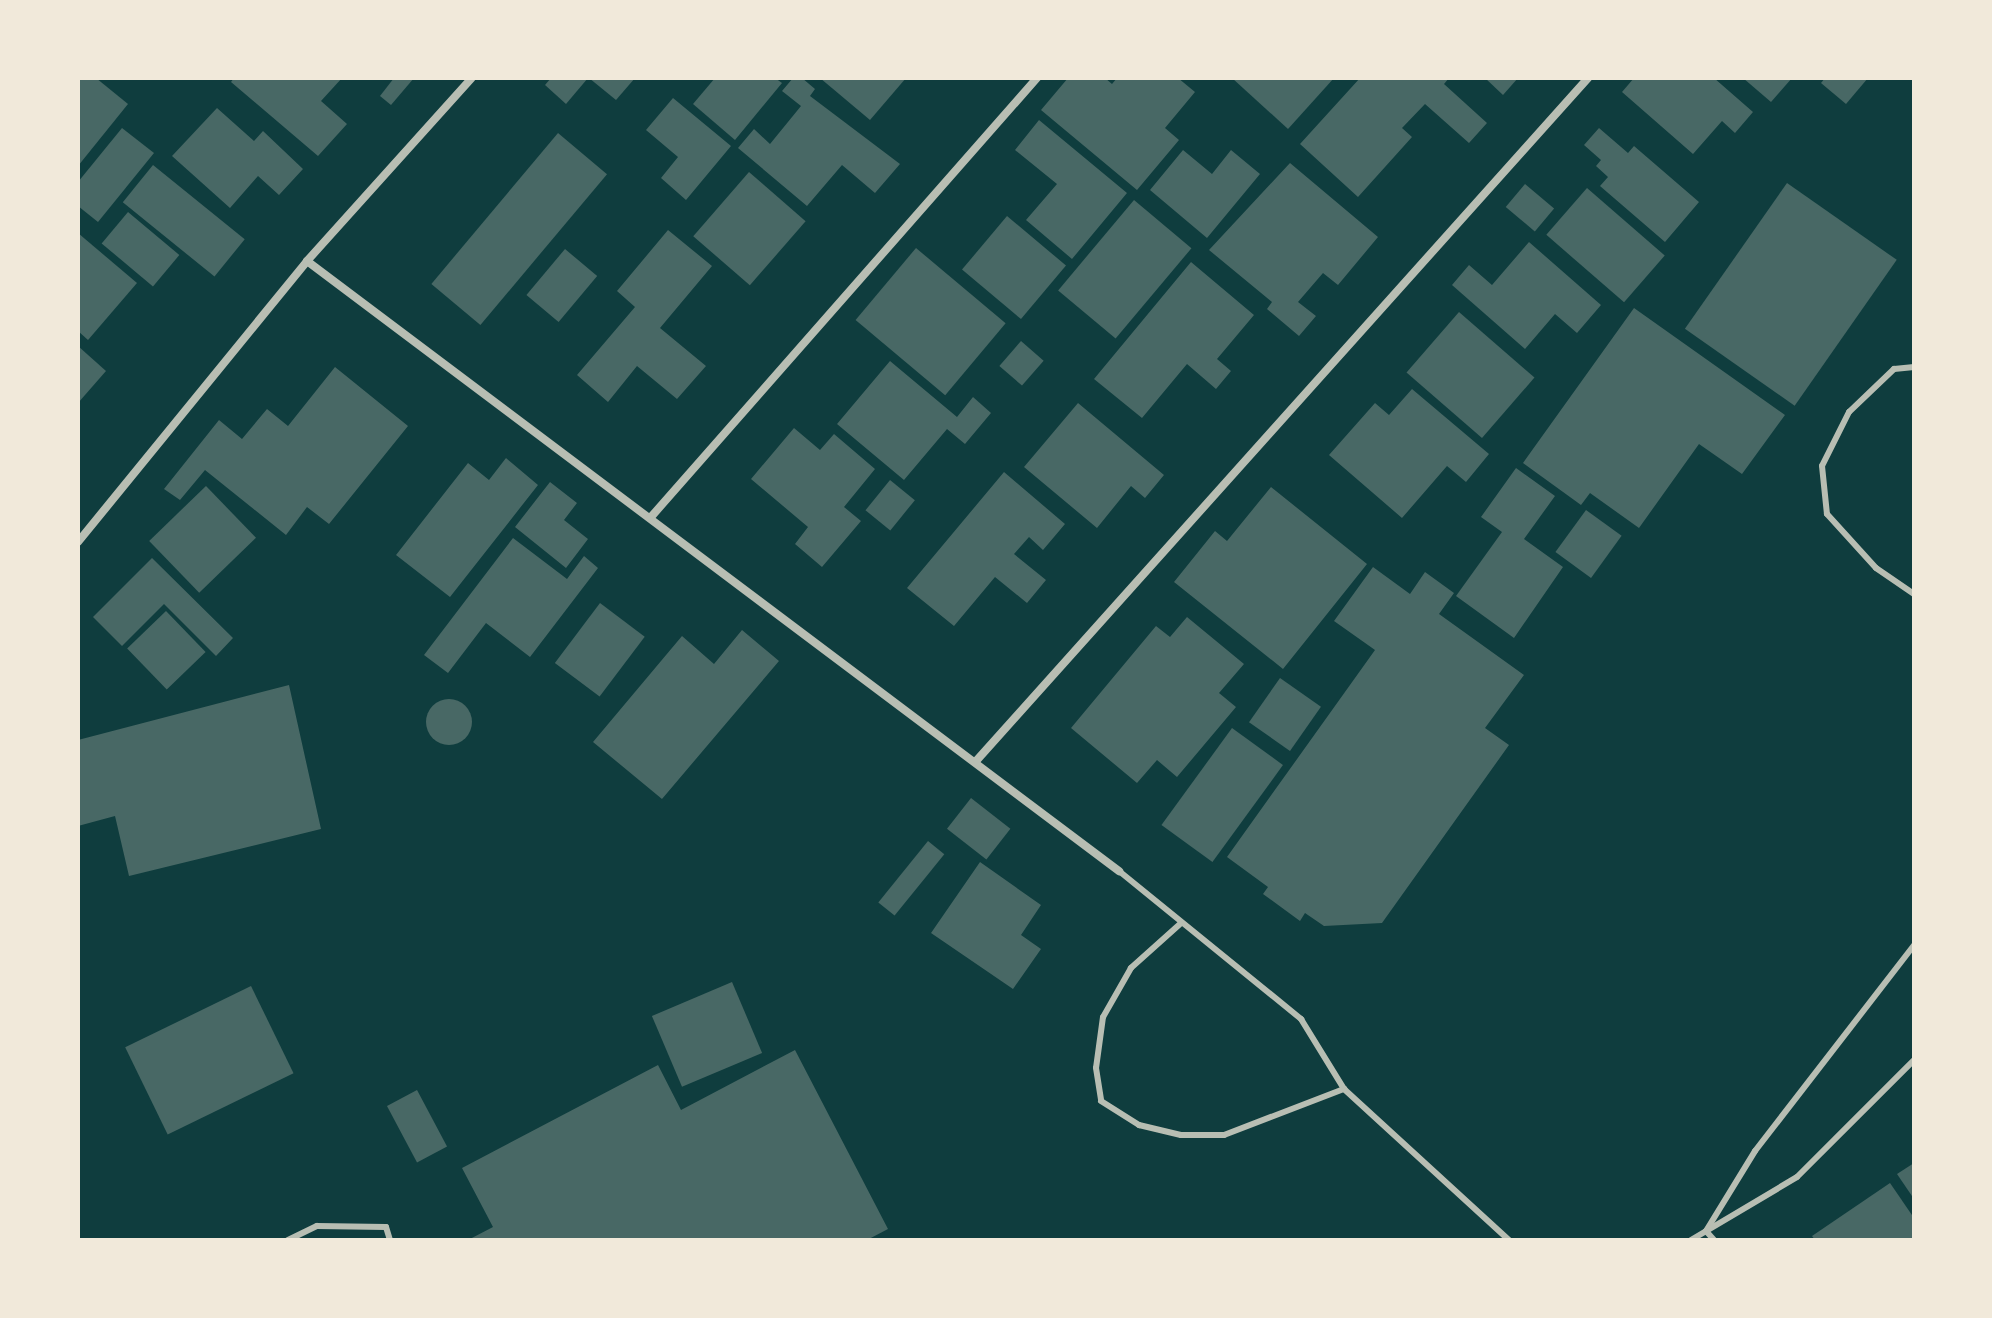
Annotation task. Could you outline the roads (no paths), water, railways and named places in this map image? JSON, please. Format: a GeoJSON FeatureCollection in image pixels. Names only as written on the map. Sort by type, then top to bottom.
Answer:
{"type":"FeatureCollection","features":[{"type":"Feature","properties":{"kind":"street"},"geometry":{"type":"LineString","coordinates":[[78,542],[307,261],[472,78]]}},
{"type":"Feature","properties":{"kind":"street"},"geometry":{"type":"LineString","coordinates":[[651,517],[1037,78]]}},
{"type":"Feature","properties":{"kind":"street"},"geometry":{"type":"LineString","coordinates":[[977,760],[1588,78]]}},
{"type":"Feature","properties":{"kind":"street"},"geometry":{"type":"LineString","coordinates":[[307,261],[977,760],[1119,871]]}},
{"type":"Feature","properties":{"kind":"lane"},"geometry":{"type":"LineString","coordinates":[[1914,367],[1894,369],[1849,412],[1822,466],[1827,514],[1876,568],[1914,594]]}},
{"type":"Feature","properties":{"kind":"lane"},"geometry":{"type":"LineString","coordinates":[[1119,871],[1180,924],[1210,942],[1301,1019],[1344,1089],[1509,1240]]}},
{"type":"Feature","properties":{"kind":"lane"},"geometry":{"type":"LineString","coordinates":[[1180,924],[1131,968],[1103,1017],[1096,1068],[1101,1101],[1139,1125],[1181,1135],[1224,1135],[1344,1089]]}},
{"type":"Feature","properties":{"kind":"lane"},"geometry":{"type":"LineString","coordinates":[[1706,1231],[1755,1151],[1914,945]]}},
{"type":"Feature","properties":{"kind":"lane"},"geometry":{"type":"LineString","coordinates":[[1691,1240],[1797,1177],[1914,1060]]}},
{"type":"Feature","properties":{"kind":"lane"},"geometry":{"type":"LineString","coordinates":[[288,1240],[317,1226],[386,1227],[390,1240]]}},
{"type":"Feature","properties":{"kind":"lane"},"geometry":{"type":"LineString","coordinates":[[1706,1231],[1714,1240]]}}]}
